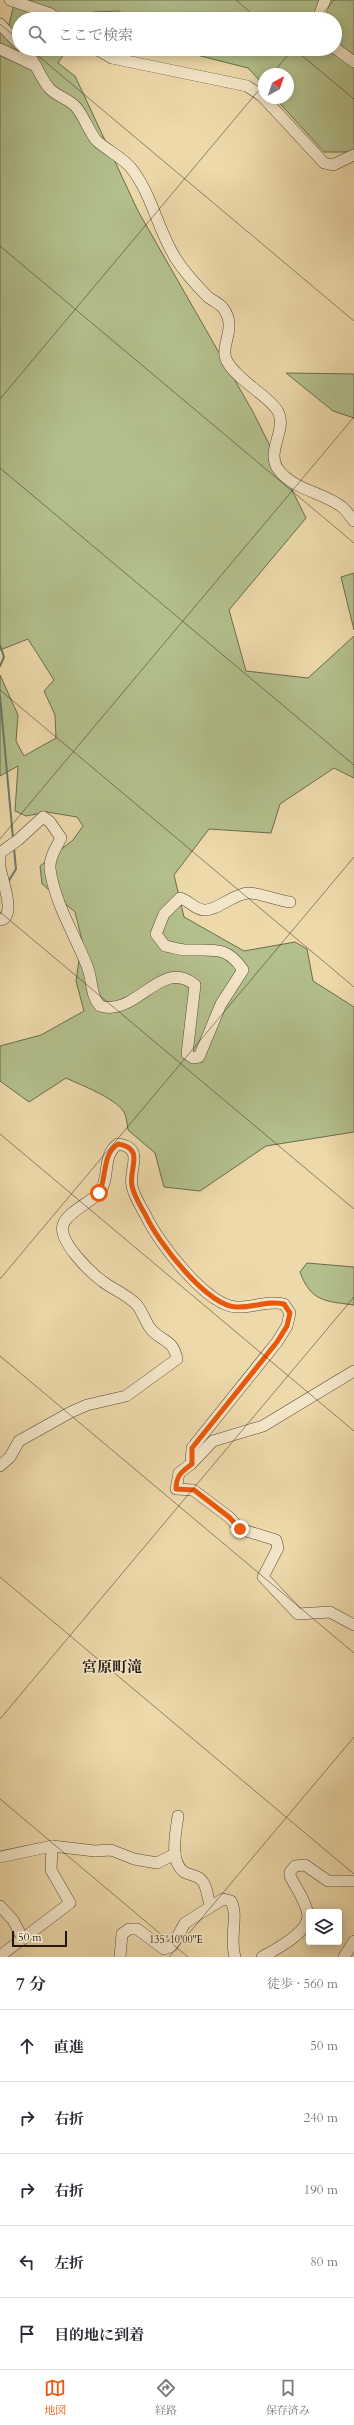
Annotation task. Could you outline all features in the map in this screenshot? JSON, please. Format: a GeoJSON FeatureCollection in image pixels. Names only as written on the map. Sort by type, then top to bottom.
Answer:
{"type":"FeatureCollection","features":[{"type":"Feature","properties":{"kind":"street"},"geometry":{"type":"LineString","coordinates":[[10,0],[45,12]]}},
{"type":"Feature","properties":{"kind":"street"},"geometry":{"type":"LineString","coordinates":[[321,12],[325,0]]}},
{"type":"Feature","properties":{"kind":"street"},"geometry":{"type":"LineString","coordinates":[[0,24],[12,37]]}},
{"type":"Feature","properties":{"kind":"street"},"geometry":{"type":"LineString","coordinates":[[0,49],[12,55]]}},
{"type":"Feature","properties":{"kind":"street"},"geometry":{"type":"LineString","coordinates":[[342,53],[354,62]]}},
{"type":"Feature","properties":{"kind":"street"},"geometry":{"type":"LineString","coordinates":[[15,56],[36,66]]}},
{"type":"Feature","properties":{"kind":"street"},"geometry":{"type":"LineString","coordinates":[[29,56],[50,89],[76,107],[89,125],[96,140],[130,168],[140,182],[160,232],[177,260],[209,298],[222,307],[229,319],[230,329],[224,355],[227,362],[252,388],[276,408],[279,414],[281,430],[277,439],[274,459],[278,469],[293,483],[342,507],[354,521]]}},
{"type":"Feature","properties":{"kind":"street"},"geometry":{"type":"LineString","coordinates":[[108,56],[112,58],[247,86],[262,96],[324,163],[333,165],[354,156]]}},
{"type":"Feature","properties":{"kind":"street"},"geometry":{"type":"LineString","coordinates":[[0,862],[0,853],[18,840],[35,822],[43,817],[50,822],[61,838],[51,858],[50,868],[58,897],[88,969],[94,999],[100,1006],[113,1008],[149,990],[165,979],[180,976],[187,979],[195,985],[187,1044],[187,1054],[193,1058],[199,1057],[221,1004],[243,970],[230,955],[221,950],[186,950],[165,946],[156,934],[164,914],[180,898],[188,900],[196,908],[204,910],[210,910],[227,900],[249,893],[290,902]]}},
{"type":"Feature","properties":{"kind":"street"},"geometry":{"type":"LineString","coordinates":[[0,867],[10,905],[9,914],[4,919],[0,920]]}},
{"type":"Feature","properties":{"kind":"street"},"geometry":{"type":"LineString","coordinates":[[0,1466],[10,1457],[19,1441],[71,1412],[87,1405],[126,1396],[177,1359],[175,1349],[170,1343],[151,1329],[137,1305],[101,1280],[77,1256],[67,1243],[63,1230],[63,1224],[79,1208],[99,1193],[103,1186],[109,1154],[118,1144],[124,1144],[132,1152],[134,1159],[131,1185],[151,1227],[186,1272],[226,1305],[236,1307],[272,1301],[284,1304],[290,1313],[287,1326],[277,1342],[192,1448],[192,1464]]}},
{"type":"Feature","properties":{"kind":"street"},"geometry":{"type":"LineString","coordinates":[[354,1371],[263,1426],[213,1441],[192,1464],[179,1473],[176,1489],[194,1490],[229,1517],[240,1529],[276,1540],[278,1548],[263,1577],[298,1614],[330,1612],[354,1625]]}},
{"type":"Feature","properties":{"kind":"street"},"geometry":{"type":"LineString","coordinates":[[178,1816],[175,1854],[178,1864],[184,1872],[198,1877],[204,1883],[211,1906]]}},
{"type":"Feature","properties":{"kind":"street"},"geometry":{"type":"LineString","coordinates":[[0,1857],[52,1846],[95,1851],[111,1850],[134,1859],[157,1863],[175,1854]]}},
{"type":"Feature","properties":{"kind":"street"},"geometry":{"type":"LineString","coordinates":[[7,1955],[23,1939],[70,1903],[52,1870],[52,1846]]}},
{"type":"Feature","properties":{"kind":"street"},"geometry":{"type":"LineString","coordinates":[[262,1957],[295,1936],[306,1924],[308,1917],[305,1904],[290,1876],[290,1872],[294,1866],[305,1865],[328,1881],[354,1881]]}},
{"type":"Feature","properties":{"kind":"street"},"geometry":{"type":"LineString","coordinates":[[120,1957],[122,1934],[129,1929],[137,1929],[164,1949],[172,1946],[185,1923],[223,1899],[231,1901],[235,1909],[232,1944],[235,1957]]}},
{"type":"Feature","properties":{"kind":"street"},"geometry":{"type":"LineString","coordinates":[[0,1906],[13,1920],[23,1939]]}},
{"type":"Feature","properties":{"kind":"street"},"geometry":{"type":"LineString","coordinates":[[344,1957],[354,1940]]}},
{"type":"Feature","properties":{"kind":"green space"},"geometry":{"type":"Polygon","coordinates":[[[15,0],[354,0],[354,152],[324,152],[280,104],[294,104],[294,68],[258,68],[258,79],[248,68],[201,56],[342,56],[342,12],[12,12],[15,0]]]}},
{"type":"Feature","properties":{"kind":"green space"},"geometry":{"type":"Polygon","coordinates":[[[12,12],[12,56],[62,56],[58,63],[75,76],[138,211],[253,412],[306,518],[229,610],[246,671],[308,678],[354,636],[354,778],[334,768],[280,804],[271,833],[209,829],[174,875],[184,917],[244,951],[295,942],[307,949],[313,981],[354,1007],[354,1132],[266,1146],[200,1191],[164,1187],[155,1153],[128,1130],[124,1112],[120,1107],[106,1097],[66,1078],[29,1102],[0,1081],[0,1046],[41,1035],[84,1011],[76,981],[82,940],[75,912],[42,884],[40,866],[73,840],[83,826],[77,817],[47,812],[26,816],[15,811],[18,766],[0,776],[0,675],[18,715],[16,741],[24,756],[56,738],[55,715],[44,691],[54,680],[28,639],[0,650],[0,18],[9,25],[12,12]]]}},
{"type":"Feature","properties":{"kind":"green space"},"geometry":{"type":"Polygon","coordinates":[[[286,373],[354,374],[354,418],[333,411],[286,373]]]}},
{"type":"Feature","properties":{"kind":"green space"},"geometry":{"type":"Polygon","coordinates":[[[354,573],[354,630],[341,577],[354,573]]]}},
{"type":"Feature","properties":{"kind":"green space"},"geometry":{"type":"Polygon","coordinates":[[[307,1263],[354,1267],[354,1305],[327,1301],[314,1295],[304,1282],[300,1272],[307,1263]]]}},
{"type":"Feature","properties":{"kind":"waterway"},"geometry":{"type":"LineString","coordinates":[[0,645],[4,657],[0,666]]}},
{"type":"Feature","properties":{"kind":"waterway"},"geometry":{"type":"LineString","coordinates":[[0,696],[13,838]]}},
{"type":"Feature","properties":{"kind":"waterway"},"geometry":{"type":"LineString","coordinates":[[8,882],[16,869],[14,848]]}},
{"type":"Feature","properties":{"kind":"district","name":"宮原町滝"},"geometry":{"type":"Point","coordinates":[112,1667]}},
{"type":"Feature","properties":{"kind":"route"},"geometry":{"type":"LineString","coordinates":[[99,1193],[103,1186],[109,1154],[112,1148],[118,1144],[124,1144],[132,1152],[134,1159],[131,1185],[151,1227],[171,1255],[186,1272],[218,1300],[226,1305],[236,1307],[272,1301],[284,1304],[290,1313],[287,1326],[277,1342],[207,1427],[192,1448],[192,1464],[179,1473],[176,1482],[176,1489],[194,1490],[229,1517],[240,1529]]}}]}
